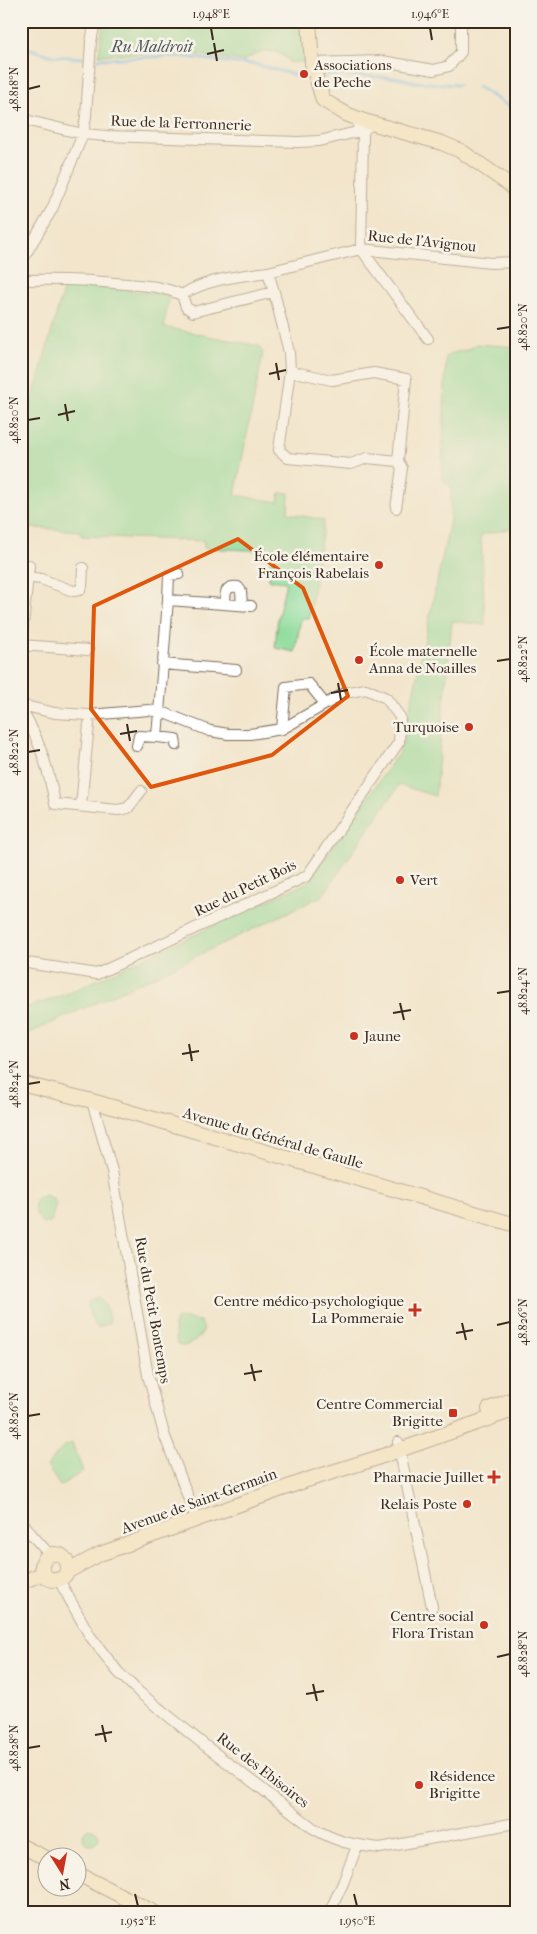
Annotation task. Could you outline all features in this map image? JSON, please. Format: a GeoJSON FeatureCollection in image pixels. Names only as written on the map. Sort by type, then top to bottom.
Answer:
{"type":"FeatureCollection","features":[{"type":"Feature","properties":{"kind":"street"},"geometry":{"type":"LineString","coordinates":[[21,262],[52,209],[83,134],[92,42],[96,21]]}},
{"type":"Feature","properties":{"kind":"street"},"geometry":{"type":"LineString","coordinates":[[309,21],[312,63],[324,100],[356,118],[442,143],[461,151],[516,192]]}},
{"type":"Feature","properties":{"kind":"street"},"geometry":{"type":"LineString","coordinates":[[312,63],[382,61],[434,70],[449,66],[461,52],[460,21]]}},
{"type":"Feature","properties":{"kind":"street","name":"Rue de la Ferronnerie"},"geometry":{"type":"LineString","coordinates":[[21,118],[83,134],[298,142],[319,141],[356,132],[359,126],[356,118]]}},
{"type":"Feature","properties":{"kind":"street"},"geometry":{"type":"LineString","coordinates":[[373,124],[365,128],[363,134],[361,248],[428,339]]}},
{"type":"Feature","properties":{"kind":"street"},"geometry":{"type":"LineString","coordinates":[[341,136],[355,140],[362,150]]}},
{"type":"Feature","properties":{"kind":"street","name":"Rue de l'Avignou"},"geometry":{"type":"LineString","coordinates":[[182,295],[190,290],[214,283],[268,272],[361,248],[490,263],[516,262]]}},
{"type":"Feature","properties":{"kind":"street"},"geometry":{"type":"LineString","coordinates":[[268,272],[289,352],[290,371],[279,450],[288,458],[351,464],[368,458],[398,461]]}},
{"type":"Feature","properties":{"kind":"street"},"geometry":{"type":"LineString","coordinates":[[21,280],[70,279],[167,288],[182,295],[186,307],[193,312],[274,292]]}},
{"type":"Feature","properties":{"kind":"street"},"geometry":{"type":"LineString","coordinates":[[290,371],[332,380],[374,373],[406,379],[398,461],[402,468],[396,508]]}},
{"type":"Feature","properties":{"kind":"street"},"geometry":{"type":"LineString","coordinates":[[28,565],[21,645],[88,650]]}},
{"type":"Feature","properties":{"kind":"street"},"geometry":{"type":"LineString","coordinates":[[80,590],[84,568]]}},
{"type":"Feature","properties":{"kind":"street"},"geometry":{"type":"LineString","coordinates":[[157,737],[169,575],[179,574]]}},
{"type":"Feature","properties":{"kind":"street"},"geometry":{"type":"LineString","coordinates":[[28,577],[41,579],[73,591],[80,590],[91,595]]}},
{"type":"Feature","properties":{"kind":"street"},"geometry":{"type":"LineString","coordinates":[[168,600],[246,606],[241,592],[238,588],[232,587],[227,588],[224,593],[225,604]]}},
{"type":"Feature","properties":{"kind":"street"},"geometry":{"type":"LineString","coordinates":[[162,664],[236,670]]}},
{"type":"Feature","properties":{"kind":"street"},"geometry":{"type":"LineString","coordinates":[[282,729],[286,687],[309,684],[325,704]]}},
{"type":"Feature","properties":{"kind":"street","name":"Rue du Petit Bois"},"geometry":{"type":"LineString","coordinates":[[21,707],[55,713],[90,715],[149,710],[202,728],[228,734],[250,734],[282,729],[345,694],[366,689],[386,698],[400,717],[399,742],[307,876],[97,974],[21,962]]}},
{"type":"Feature","properties":{"kind":"street"},"geometry":{"type":"LineString","coordinates":[[21,707],[32,727],[50,776],[55,804],[118,810],[128,808],[141,791]]}},
{"type":"Feature","properties":{"kind":"street"},"geometry":{"type":"LineString","coordinates":[[32,727],[38,710]]}},
{"type":"Feature","properties":{"kind":"street"},"geometry":{"type":"LineString","coordinates":[[81,806],[89,724]]}},
{"type":"Feature","properties":{"kind":"street"},"geometry":{"type":"LineString","coordinates":[[137,746],[139,736],[175,739],[176,745]]}},
{"type":"Feature","properties":{"kind":"street","name":"Avenue du Général de Gaulle"},"geometry":{"type":"LineString","coordinates":[[21,1083],[92,1101],[516,1225]]}},
{"type":"Feature","properties":{"kind":"street","name":"Rue du Petit Bontemps"},"geometry":{"type":"LineString","coordinates":[[92,1101],[100,1134],[112,1170],[147,1369],[164,1434],[197,1520]]}},
{"type":"Feature","properties":{"kind":"street","name":"Avenue de Saint-Germain"},"geometry":{"type":"LineString","coordinates":[[399,1446],[516,1398]]}},
{"type":"Feature","properties":{"kind":"street","name":"Avenue de Saint-Germain"},"geometry":{"type":"LineString","coordinates":[[64,1570],[100,1554],[310,1479],[370,1452],[399,1446],[516,1409]]}},
{"type":"Feature","properties":{"kind":"street"},"geometry":{"type":"LineString","coordinates":[[399,1446],[432,1607]]}},
{"type":"Feature","properties":{"kind":"street"},"geometry":{"type":"LineString","coordinates":[[21,1520],[50,1555]]}},
{"type":"Feature","properties":{"kind":"street"},"geometry":{"type":"LineString","coordinates":[[50,1555],[58,1555],[64,1570],[50,1580],[44,1574],[43,1561],[50,1555]]}},
{"type":"Feature","properties":{"kind":"street","name":"Rue des Ebisoires"},"geometry":{"type":"LineString","coordinates":[[64,1570],[90,1636],[118,1672],[140,1693],[313,1828],[331,1839],[357,1846],[380,1848],[516,1823]]}},
{"type":"Feature","properties":{"kind":"street"},"geometry":{"type":"LineString","coordinates":[[21,1582],[44,1574]]}},
{"type":"Feature","properties":{"kind":"street"},"geometry":{"type":"LineString","coordinates":[[21,1846],[38,1854]]}},
{"type":"Feature","properties":{"kind":"street"},"geometry":{"type":"LineString","coordinates":[[329,1913],[357,1846]]}},
{"type":"Feature","properties":{"kind":"street"},"geometry":{"type":"LineString","coordinates":[[88,1879],[155,1913]]}},
{"type":"Feature","properties":{"kind":"highlighted area"},"geometry":{"type":"Polygon","coordinates":[[[238,539],[303,588],[348,696],[272,755],[151,787],[91,709],[94,606],[238,539]]]}},
{"type":"Feature","properties":{"kind":"green space"},"geometry":{"type":"Polygon","coordinates":[[[103,21],[304,21],[309,62],[289,62],[279,53],[267,51],[244,61],[177,52],[99,55],[103,21]]]}},
{"type":"Feature","properties":{"kind":"green space"},"geometry":{"type":"Polygon","coordinates":[[[65,284],[169,295],[164,327],[259,346],[263,353],[235,495],[278,502],[280,493],[289,493],[288,513],[324,520],[309,618],[301,618],[295,652],[275,648],[278,617],[286,582],[269,580],[271,551],[204,548],[204,541],[81,536],[81,531],[21,527],[21,439],[65,284]]]}},
{"type":"Feature","properties":{"kind":"green space"},"geometry":{"type":"Polygon","coordinates":[[[476,344],[516,347],[516,512],[514,513],[516,527],[481,535],[485,625],[452,621],[435,796],[399,785],[322,896],[21,1037],[21,1010],[69,993],[308,882],[398,754],[403,742],[450,521],[451,487],[442,479],[446,357],[476,344]]]}},
{"type":"Feature","properties":{"kind":"green space"},"geometry":{"type":"Polygon","coordinates":[[[45,1195],[52,1198],[56,1203],[51,1222],[43,1224],[36,1212],[35,1202],[37,1198],[45,1195]]]}},
{"type":"Feature","properties":{"kind":"green space"},"geometry":{"type":"Polygon","coordinates":[[[99,1298],[108,1313],[109,1323],[98,1328],[89,1312],[88,1302],[99,1298]]]}},
{"type":"Feature","properties":{"kind":"green space"},"geometry":{"type":"Polygon","coordinates":[[[177,1318],[200,1321],[204,1329],[193,1342],[185,1346],[177,1345],[174,1326],[177,1318]]]}},
{"type":"Feature","properties":{"kind":"green space"},"geometry":{"type":"Polygon","coordinates":[[[72,1443],[83,1471],[60,1486],[47,1466],[64,1446],[72,1443]]]}},
{"type":"Feature","properties":{"kind":"green space"},"geometry":{"type":"Polygon","coordinates":[[[88,1829],[94,1829],[99,1834],[97,1843],[88,1845],[83,1840],[83,1834],[88,1829]]]}},
{"type":"Feature","properties":{"kind":"waterway","name":"Ru Maldroit"},"geometry":{"type":"LineString","coordinates":[[21,46],[53,56],[84,58]]}},
{"type":"Feature","properties":{"kind":"waterway","name":"Ru Maldroit"},"geometry":{"type":"LineString","coordinates":[[98,59],[177,56],[254,64],[295,75]]}},
{"type":"Feature","properties":{"kind":"waterway","name":"Ru Maldroit"},"geometry":{"type":"LineString","coordinates":[[322,74],[399,78],[415,82],[458,85]]}},
{"type":"Feature","properties":{"kind":"waterway","name":"Ru Maldroit"},"geometry":{"type":"LineString","coordinates":[[477,87],[516,109]]}},
{"type":"Feature","properties":{"kind":"place","name":"Associations de Peche"},"geometry":{"type":"Point","coordinates":[304,74]}},
{"type":"Feature","properties":{"kind":"place","name":"École élémentaire François Rabelais"},"geometry":{"type":"Point","coordinates":[379,565]}},
{"type":"Feature","properties":{"kind":"place","name":"École maternelle Anna de Noailles"},"geometry":{"type":"Point","coordinates":[359,660]}},
{"type":"Feature","properties":{"kind":"place","name":"Turquoise"},"geometry":{"type":"Point","coordinates":[469,727]}},
{"type":"Feature","properties":{"kind":"place","name":"Vert"},"geometry":{"type":"Point","coordinates":[400,880]}},
{"type":"Feature","properties":{"kind":"place","name":"Jaune"},"geometry":{"type":"Point","coordinates":[354,1036]}},
{"type":"Feature","properties":{"kind":"place","name":"Centre médico-psychologique La Pommeraie"},"geometry":{"type":"Point","coordinates":[415,1310]}},
{"type":"Feature","properties":{"kind":"place","name":"Centre Commercial Brigitte"},"geometry":{"type":"Point","coordinates":[453,1413]}},
{"type":"Feature","properties":{"kind":"place","name":"Pharmacie Juillet"},"geometry":{"type":"Point","coordinates":[494,1477]}},
{"type":"Feature","properties":{"kind":"place","name":"Relais Poste"},"geometry":{"type":"Point","coordinates":[467,1504]}},
{"type":"Feature","properties":{"kind":"place","name":"Centre social Flora Tristan"},"geometry":{"type":"Point","coordinates":[484,1625]}},
{"type":"Feature","properties":{"kind":"place","name":"Résidence Brigitte"},"geometry":{"type":"Point","coordinates":[419,1785]}}]}
